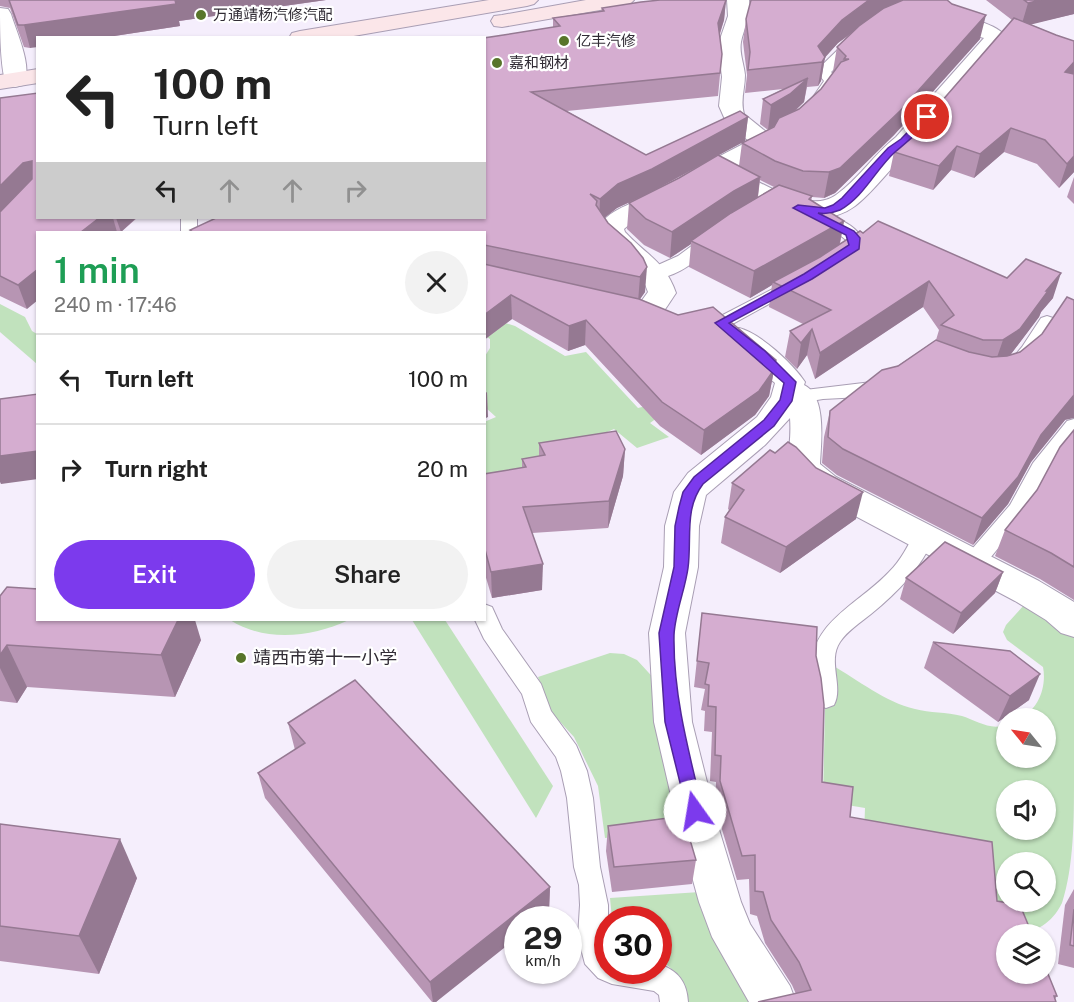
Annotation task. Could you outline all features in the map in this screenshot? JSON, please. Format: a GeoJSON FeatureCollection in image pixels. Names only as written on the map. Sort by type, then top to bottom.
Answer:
{"type":"FeatureCollection","features":[{"type":"Feature","properties":{"kind":"main road"},"geometry":{"type":"LineString","coordinates":[[312,36],[527,0]]}},
{"type":"Feature","properties":{"kind":"main road"},"geometry":{"type":"LineString","coordinates":[[415,36],[623,0]]}},
{"type":"Feature","properties":{"kind":"main road"},"geometry":{"type":"LineString","coordinates":[[0,101],[36,96]]}},
{"type":"Feature","properties":{"kind":"street"},"geometry":{"type":"LineString","coordinates":[[738,0],[740,9],[729,46],[734,80],[730,96],[732,110],[738,123],[744,129],[769,138],[667,197],[621,217],[610,228],[615,237],[646,261],[655,273],[662,293],[633,311],[696,326],[785,375],[805,410],[807,429],[804,466],[812,476],[1046,601],[1074,623]]}},
{"type":"Feature","properties":{"kind":"street"},"geometry":{"type":"LineString","coordinates":[[715,168],[778,206],[825,211],[837,207],[846,200],[892,150],[905,141],[996,38],[992,33],[945,15],[927,3]]}},
{"type":"Feature","properties":{"kind":"street"},"geometry":{"type":"LineString","coordinates":[[0,14],[14,57],[18,79]]}},
{"type":"Feature","properties":{"kind":"street"},"geometry":{"type":"LineString","coordinates":[[774,1002],[734,937],[710,870],[673,722],[667,633],[681,567],[682,526],[690,492],[705,475],[769,423],[794,392]]}},
{"type":"Feature","properties":{"kind":"lane"},"geometry":{"type":"LineString","coordinates":[[807,112],[832,80],[824,74],[826,67],[869,31]]}},
{"type":"Feature","properties":{"kind":"lane"},"geometry":{"type":"LineString","coordinates":[[778,206],[841,227],[855,238],[855,247],[825,266]]}},
{"type":"Feature","properties":{"kind":"lane"},"geometry":{"type":"LineString","coordinates":[[655,273],[668,270],[681,263],[729,228]]}},
{"type":"Feature","properties":{"kind":"lane"},"geometry":{"type":"LineString","coordinates":[[696,326],[808,276]]}},
{"type":"Feature","properties":{"kind":"lane"},"geometry":{"type":"LineString","coordinates":[[1007,370],[1029,351],[1047,322]]}},
{"type":"Feature","properties":{"kind":"lane"},"geometry":{"type":"LineString","coordinates":[[794,392],[805,396],[815,391],[864,392],[879,388],[894,380]]}},
{"type":"Feature","properties":{"kind":"lane"},"geometry":{"type":"LineString","coordinates":[[974,562],[1018,510],[1040,468],[1074,426]]}},
{"type":"Feature","properties":{"kind":"lane"},"geometry":{"type":"LineString","coordinates":[[826,698],[823,659],[831,636],[894,580],[919,550],[924,536]]}},
{"type":"Feature","properties":{"kind":"lane"},"geometry":{"type":"LineString","coordinates":[[486,618],[492,633],[533,691],[540,715],[567,752],[574,771],[580,798],[587,867],[592,885],[594,949]]}},
{"type":"Feature","properties":{"kind":"lane"},"geometry":{"type":"LineString","coordinates":[[668,984],[673,989],[674,1002]]}},
{"type":"Feature","properties":{"kind":"green space"},"geometry":{"type":"Polygon","coordinates":[[[0,304],[25,317],[32,331],[36,333],[36,363],[0,332],[0,304]]]}},
{"type":"Feature","properties":{"kind":"green space"},"geometry":{"type":"Polygon","coordinates":[[[496,320],[515,326],[565,356],[586,352],[638,408],[650,405],[664,413],[650,423],[669,437],[637,448],[614,429],[587,441],[486,496],[486,421],[496,417],[486,408],[486,354],[490,348],[490,339],[486,337],[486,328],[496,320]]]}},
{"type":"Feature","properties":{"kind":"green space"},"geometry":{"type":"Polygon","coordinates":[[[1024,605],[1074,633],[1073,826],[1066,889],[1062,903],[1057,911],[1052,918],[1045,924],[996,924],[996,927],[864,836],[865,808],[823,801],[825,708],[830,707],[834,701],[832,665],[882,696],[904,706],[962,716],[996,727],[996,768],[1056,768],[1056,708],[1033,708],[1044,683],[1043,667],[1007,640],[1003,632],[1006,625],[1024,605]]]}},
{"type":"Feature","properties":{"kind":"green space"},"geometry":{"type":"Polygon","coordinates":[[[232,621],[347,621],[305,634],[289,635],[274,635],[244,627],[232,621]]]}},
{"type":"Feature","properties":{"kind":"green space"},"geometry":{"type":"Polygon","coordinates":[[[413,621],[446,621],[553,786],[536,818],[413,621]]]}},
{"type":"Feature","properties":{"kind":"green space"},"geometry":{"type":"Polygon","coordinates":[[[610,653],[624,654],[637,660],[659,684],[683,829],[605,838],[598,786],[574,737],[552,713],[538,677],[610,653]]]}},
{"type":"Feature","properties":{"kind":"green space"},"geometry":{"type":"Polygon","coordinates":[[[700,892],[700,907],[713,936],[763,1002],[687,1002],[679,978],[672,969],[672,906],[611,906],[610,898],[700,892]]]}},
{"type":"Feature","properties":{"kind":"building"},"geometry":{"type":"Polygon","coordinates":[[[9,0],[175,0],[176,4],[18,25],[9,0]]]}},
{"type":"Feature","properties":{"kind":"building"},"geometry":{"type":"Polygon","coordinates":[[[726,0],[718,23],[722,54],[720,73],[531,92],[646,155],[740,111],[748,117],[652,169],[618,184],[600,199],[590,194],[597,201],[596,205],[608,223],[631,243],[643,258],[647,267],[640,277],[486,245],[486,231],[190,230],[214,219],[486,219],[486,38],[560,26],[553,18],[604,11],[602,8],[641,2],[726,0]]]}},
{"type":"Feature","properties":{"kind":"building"},"geometry":{"type":"Polygon","coordinates":[[[751,0],[869,0],[842,20],[818,46],[825,57],[822,62],[748,70],[750,52],[746,19],[751,0]]]}},
{"type":"Feature","properties":{"kind":"building"},"geometry":{"type":"Polygon","coordinates":[[[903,0],[947,0],[952,4],[986,15],[900,111],[840,168],[829,172],[803,171],[775,161],[742,143],[774,127],[779,118],[799,109],[821,89],[841,62],[849,59],[844,59],[846,56],[837,47],[859,26],[884,8],[903,0]]]}},
{"type":"Feature","properties":{"kind":"building"},"geometry":{"type":"Polygon","coordinates":[[[1024,0],[1041,0],[1028,3],[1024,0]]]}},
{"type":"Feature","properties":{"kind":"building"},"geometry":{"type":"Polygon","coordinates":[[[1014,18],[1074,41],[1074,62],[1065,72],[1074,74],[1074,156],[1067,164],[1045,140],[1011,128],[980,154],[957,146],[939,166],[894,152],[921,125],[1014,18]]]}},
{"type":"Feature","properties":{"kind":"building"},"geometry":{"type":"Polygon","coordinates":[[[808,78],[790,94],[771,105],[763,99],[808,78]]]}},
{"type":"Feature","properties":{"kind":"building"},"geometry":{"type":"Polygon","coordinates":[[[36,93],[36,219],[98,219],[82,231],[36,231],[36,271],[18,285],[0,276],[0,212],[32,179],[32,161],[23,163],[0,186],[0,98],[36,93]]]}},
{"type":"Feature","properties":{"kind":"building"},"geometry":{"type":"Polygon","coordinates":[[[718,155],[760,177],[734,191],[672,232],[646,219],[629,203],[679,178],[718,155]]]}},
{"type":"Feature","properties":{"kind":"building"},"geometry":{"type":"Polygon","coordinates":[[[779,185],[812,196],[809,199],[844,221],[754,271],[691,241],[731,213],[779,185]]]}},
{"type":"Feature","properties":{"kind":"building"},"geometry":{"type":"Polygon","coordinates":[[[878,221],[1007,278],[1026,259],[1061,273],[1020,329],[1003,340],[983,340],[941,325],[954,315],[929,281],[820,353],[812,329],[801,343],[790,331],[831,310],[773,282],[820,257],[860,231],[863,233],[878,221]]]}},
{"type":"Feature","properties":{"kind":"building"},"geometry":{"type":"Polygon","coordinates":[[[486,264],[639,299],[678,315],[713,307],[776,360],[773,371],[759,391],[704,430],[662,402],[586,320],[569,326],[511,295],[486,314],[486,264]]]}},
{"type":"Feature","properties":{"kind":"building"},"geometry":{"type":"Polygon","coordinates":[[[1067,297],[1074,300],[1074,395],[1041,435],[1018,477],[982,518],[843,449],[828,437],[830,411],[882,370],[898,366],[936,340],[969,352],[992,357],[1020,352],[1042,334],[1067,297]]]}},
{"type":"Feature","properties":{"kind":"building"},"geometry":{"type":"Polygon","coordinates":[[[36,394],[36,451],[0,456],[0,399],[36,394]]]}},
{"type":"Feature","properties":{"kind":"building"},"geometry":{"type":"Polygon","coordinates":[[[1074,430],[1074,567],[1005,530],[1037,490],[1060,447],[1074,430]]]}},
{"type":"Feature","properties":{"kind":"building"},"geometry":{"type":"Polygon","coordinates":[[[616,431],[625,449],[609,501],[523,507],[543,564],[491,572],[486,553],[486,474],[526,467],[522,459],[545,455],[539,443],[616,431]]]}},
{"type":"Feature","properties":{"kind":"building"},"geometry":{"type":"Polygon","coordinates":[[[788,442],[816,468],[863,492],[786,547],[725,517],[744,490],[732,483],[770,450],[775,453],[788,442]]]}},
{"type":"Feature","properties":{"kind":"building"},"geometry":{"type":"Polygon","coordinates":[[[945,542],[1003,572],[961,613],[906,578],[945,542]]]}},
{"type":"Feature","properties":{"kind":"building"},"geometry":{"type":"Polygon","coordinates":[[[7,587],[36,589],[36,621],[178,621],[161,655],[7,645],[0,655],[0,596],[7,587]]]}},
{"type":"Feature","properties":{"kind":"building"},"geometry":{"type":"Polygon","coordinates":[[[702,613],[817,627],[816,656],[824,705],[822,782],[853,787],[850,817],[992,842],[996,912],[1023,912],[1028,924],[996,924],[996,984],[1052,984],[1057,996],[1054,996],[1056,1002],[758,1002],[811,990],[799,962],[771,920],[763,892],[755,891],[755,855],[742,856],[720,781],[721,756],[715,755],[716,707],[708,706],[709,685],[705,684],[709,663],[697,661],[702,613]]]}},
{"type":"Feature","properties":{"kind":"building"},"geometry":{"type":"Polygon","coordinates":[[[933,642],[1010,651],[1040,674],[1010,696],[933,642]]]}},
{"type":"Feature","properties":{"kind":"building"},"geometry":{"type":"Polygon","coordinates":[[[355,680],[550,887],[526,906],[504,906],[504,923],[430,982],[258,773],[305,743],[288,723],[355,680]]]}},
{"type":"Feature","properties":{"kind":"building"},"geometry":{"type":"Polygon","coordinates":[[[683,816],[696,860],[614,867],[608,826],[683,816]]]}},
{"type":"Feature","properties":{"kind":"building"},"geometry":{"type":"Polygon","coordinates":[[[0,824],[120,839],[79,936],[0,926],[0,824]]]}},
{"type":"Feature","properties":{"kind":"building"},"geometry":{"type":"Polygon","coordinates":[[[1074,909],[1074,946],[1070,945],[1074,909]]]}},
{"type":"Feature","properties":{"kind":"place","name":"万通靖杨汽修汽配"},"geometry":{"type":"Point","coordinates":[201,15]}},
{"type":"Feature","properties":{"kind":"place","name":"亿丰汽修"},"geometry":{"type":"Point","coordinates":[564,41]}},
{"type":"Feature","properties":{"kind":"place","name":"嘉和钢材"},"geometry":{"type":"Point","coordinates":[497,63]}},
{"type":"Feature","properties":{"kind":"place","name":"靖西市第十一小学"},"geometry":{"type":"Point","coordinates":[241,658]}},
{"type":"Feature","properties":{"kind":"route"},"geometry":{"type":"LineString","coordinates":[[695,811],[673,722],[667,633],[681,567],[682,526],[686,507],[690,492],[699,481],[769,423],[786,401],[790,382],[761,354],[721,323],[808,276],[855,247],[855,238],[850,233],[798,208],[825,211],[837,207],[927,117]]}}]}
